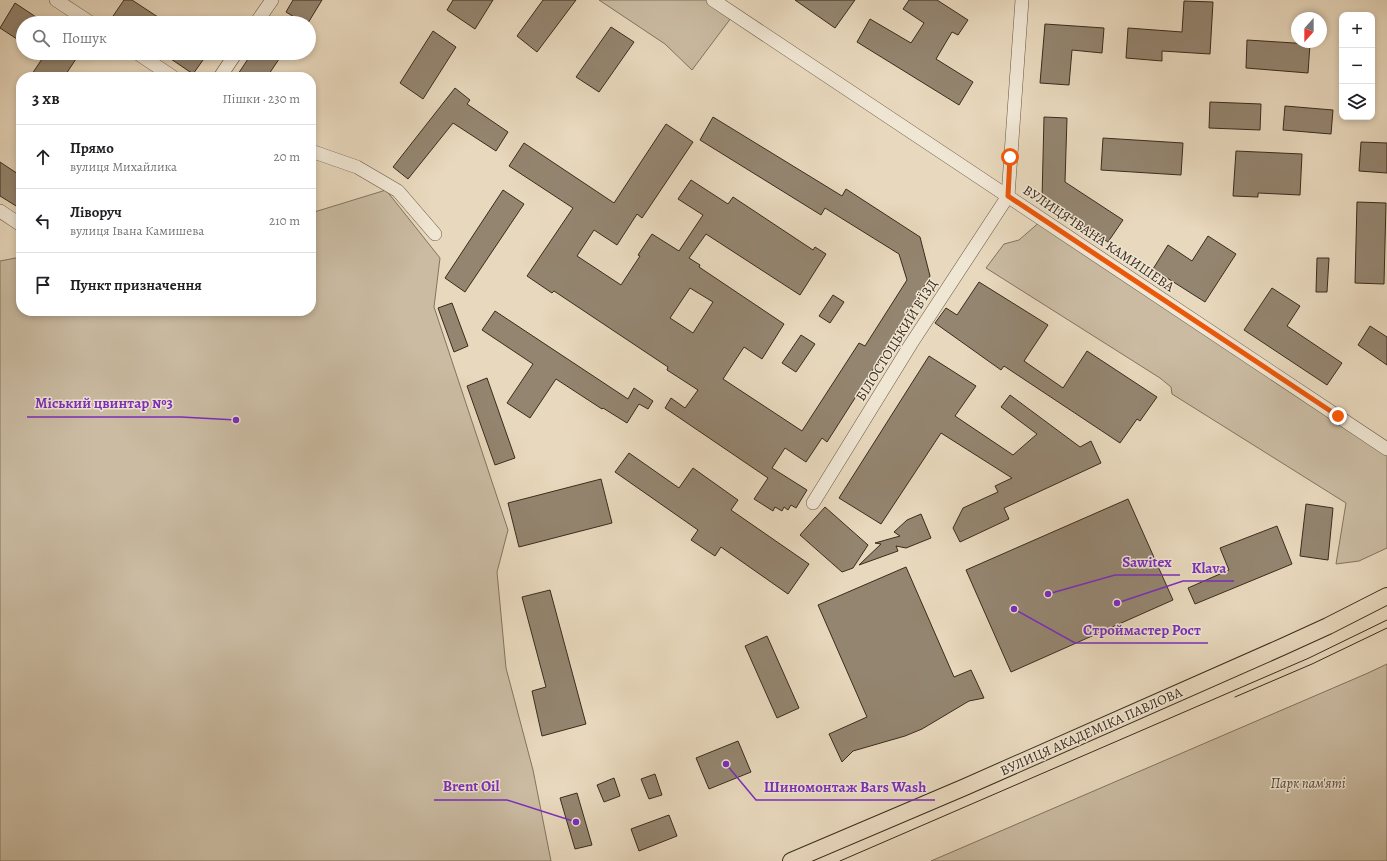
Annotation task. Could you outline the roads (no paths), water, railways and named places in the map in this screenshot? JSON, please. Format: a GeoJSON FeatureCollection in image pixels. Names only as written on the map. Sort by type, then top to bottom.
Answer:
{"type":"FeatureCollection","features":[{"type":"Feature","properties":{"kind":"main road","name":"ВУЛИЦЯ АКАДЕМІКА ПАВЛОВА"},"geometry":{"type":"LineString","coordinates":[[792,861],[965,787],[1282,647],[1328,626],[1387,596]]}},
{"type":"Feature","properties":{"kind":"street"},"geometry":{"type":"LineString","coordinates":[[56,0],[80,16]]}},
{"type":"Feature","properties":{"kind":"street"},"geometry":{"type":"LineString","coordinates":[[261,16],[272,0]]}},
{"type":"Feature","properties":{"kind":"street","name":"ВУЛИЦЯ ІВАНА КАМИШЕВА"},"geometry":{"type":"LineString","coordinates":[[713,0],[1387,449]]}},
{"type":"Feature","properties":{"kind":"street"},"geometry":{"type":"LineString","coordinates":[[1008,196],[1022,0]]}},
{"type":"Feature","properties":{"kind":"street"},"geometry":{"type":"LineString","coordinates":[[148,60],[166,72]]}},
{"type":"Feature","properties":{"kind":"street"},"geometry":{"type":"LineString","coordinates":[[223,72],[231,60]]}},
{"type":"Feature","properties":{"kind":"street"},"geometry":{"type":"LineString","coordinates":[[316,153],[357,167],[398,191],[435,234]]}},
{"type":"Feature","properties":{"kind":"street","name":"БІЛОСТОЦЬКИЙ В’ЇЗД"},"geometry":{"type":"LineString","coordinates":[[813,503],[911,344],[1008,196]]}},
{"type":"Feature","properties":{"kind":"street"},"geometry":{"type":"LineString","coordinates":[[0,210],[16,221]]}},
{"type":"Feature","properties":{"kind":"tram line"},"geometry":{"type":"LineString","coordinates":[[840,861],[1309,658],[1387,620]]}},
{"type":"Feature","properties":{"kind":"tram line"},"geometry":{"type":"LineString","coordinates":[[1235,697],[1312,664],[1387,628]]}},
{"type":"Feature","properties":{"kind":"place","name":"Міський цвинтар №3"},"geometry":{"type":"Point","coordinates":[236,420]}},
{"type":"Feature","properties":{"kind":"place","name":"Sawitex"},"geometry":{"type":"Point","coordinates":[1048,594]}},
{"type":"Feature","properties":{"kind":"place","name":"Klava"},"geometry":{"type":"Point","coordinates":[1117,603]}},
{"type":"Feature","properties":{"kind":"place","name":"Строймастер Рост"},"geometry":{"type":"Point","coordinates":[1014,609]}},
{"type":"Feature","properties":{"kind":"place","name":"Шиномонтаж Bars Wash"},"geometry":{"type":"Point","coordinates":[726,764]}},
{"type":"Feature","properties":{"kind":"place","name":"Brent Oil"},"geometry":{"type":"Point","coordinates":[576,822]}},
{"type":"Feature","properties":{"kind":"park label","name":"Парк пам'яті"},"geometry":{"type":"Point","coordinates":[1308,783]}}]}
